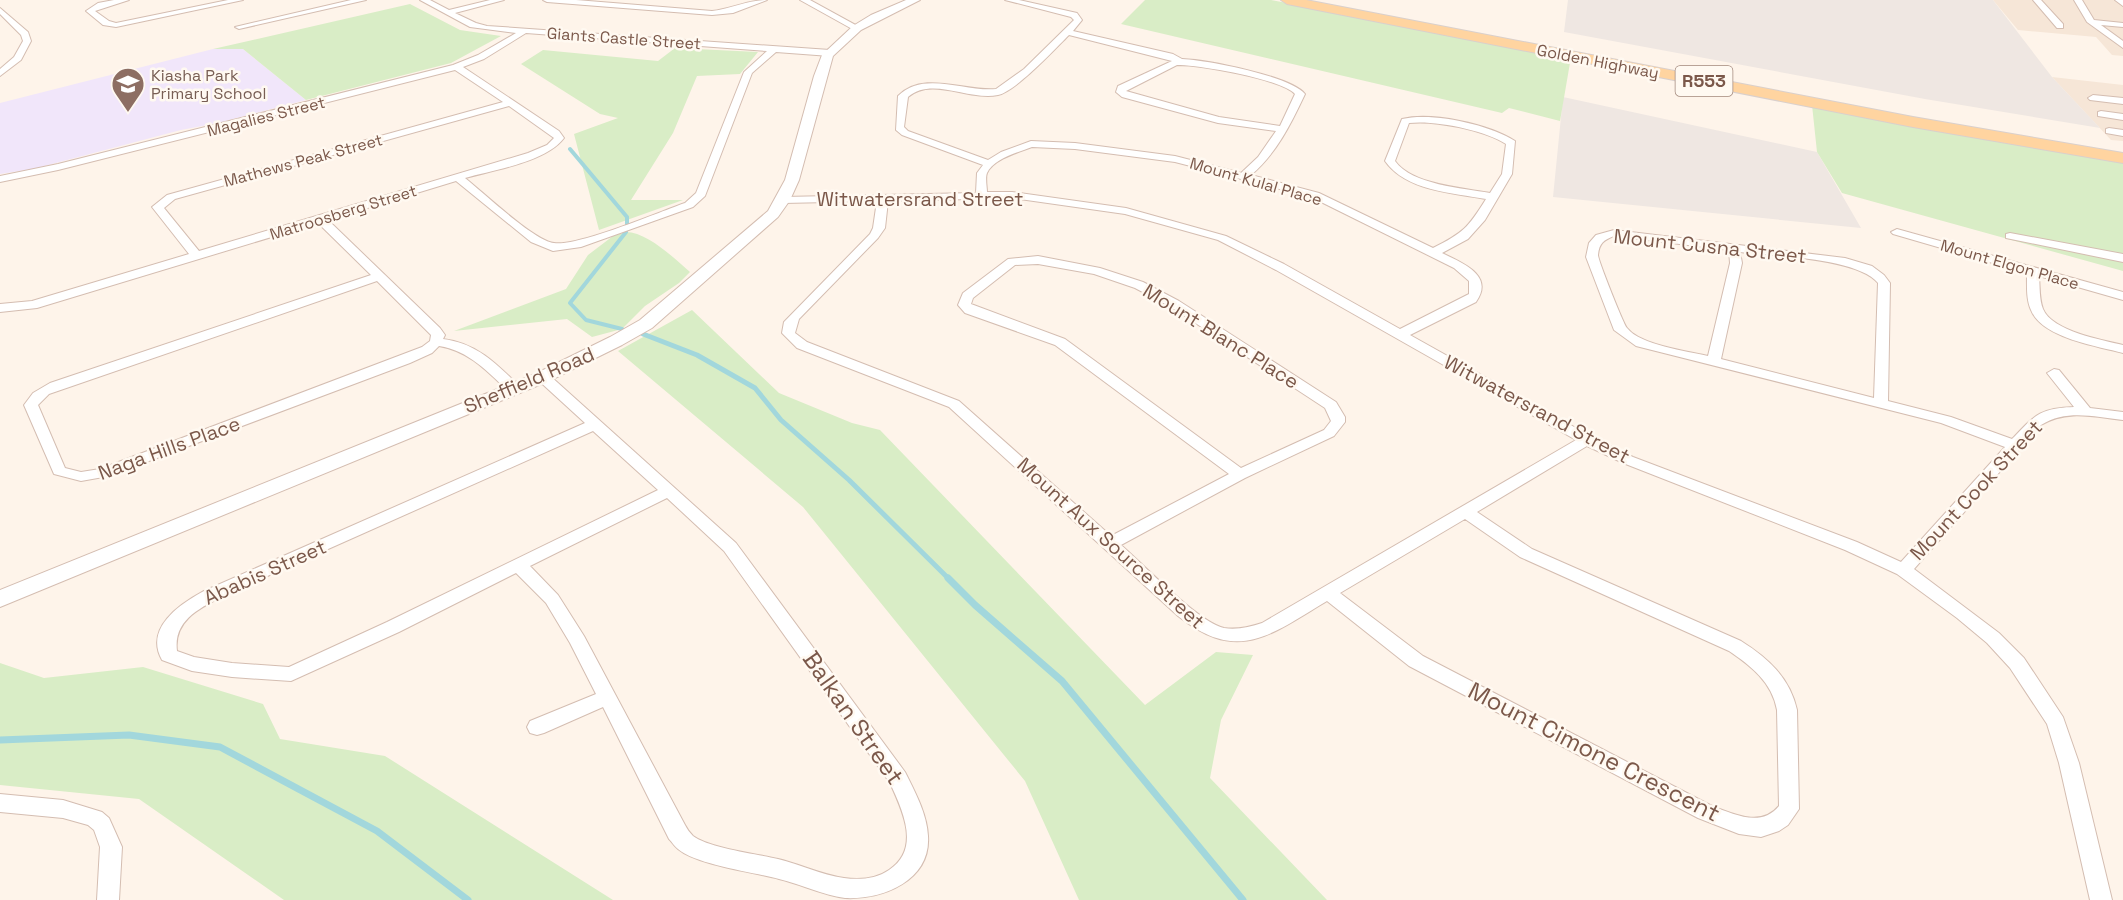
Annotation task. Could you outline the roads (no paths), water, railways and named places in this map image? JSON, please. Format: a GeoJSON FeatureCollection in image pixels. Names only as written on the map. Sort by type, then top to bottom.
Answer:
{"type":"FeatureCollection","features":[{"type":"Feature","properties":{"kind":"main road","name":"Golden Highway"},"geometry":{"type":"LineString","coordinates":[[1287,0],[1913,122],[2123,158]]}},
{"type":"Feature","properties":{"kind":"main road","name":"Golden Highway"},"geometry":{"type":"LineString","coordinates":[[1303,0],[1962,127],[2123,153]]}},
{"type":"Feature","properties":{"kind":"street"},"geometry":{"type":"LineString","coordinates":[[125,0],[101,5],[90,11],[106,23],[116,25],[239,0]]}},
{"type":"Feature","properties":{"kind":"street"},"geometry":{"type":"LineString","coordinates":[[239,27],[362,0]]}},
{"type":"Feature","properties":{"kind":"street","name":"Giants Castle Street"},"geometry":{"type":"LineString","coordinates":[[424,0],[473,25],[524,31],[830,53]]}},
{"type":"Feature","properties":{"kind":"street"},"geometry":{"type":"LineString","coordinates":[[448,12],[500,0]]}},
{"type":"Feature","properties":{"kind":"street"},"geometry":{"type":"LineString","coordinates":[[547,0],[712,12],[726,11],[763,0]]}},
{"type":"Feature","properties":{"kind":"street"},"geometry":{"type":"LineString","coordinates":[[606,5],[616,0]]}},
{"type":"Feature","properties":{"kind":"street"},"geometry":{"type":"LineString","coordinates":[[804,0],[857,28]]}},
{"type":"Feature","properties":{"kind":"street","name":"Sheffield Road"},"geometry":{"type":"LineString","coordinates":[[0,599],[543,377],[616,342],[646,324],[755,231],[783,200],[792,180],[820,76],[830,53],[857,28],[875,17],[915,0]]}},
{"type":"Feature","properties":{"kind":"street"},"geometry":{"type":"LineString","coordinates":[[981,195],[982,173],[989,164],[914,138],[899,128],[903,96],[912,89],[927,87],[983,93],[1001,91],[1078,20],[1074,15],[1009,0]]}},
{"type":"Feature","properties":{"kind":"street"},"geometry":{"type":"LineString","coordinates":[[2037,0],[2060,26]]}},
{"type":"Feature","properties":{"kind":"street"},"geometry":{"type":"LineString","coordinates":[[2078,0],[2081,9],[2093,22],[2123,45]]}},
{"type":"Feature","properties":{"kind":"street"},"geometry":{"type":"LineString","coordinates":[[2119,0],[2123,4]]}},
{"type":"Feature","properties":{"kind":"street"},"geometry":{"type":"LineString","coordinates":[[0,10],[25,34],[27,41],[18,58],[0,73]]}},
{"type":"Feature","properties":{"kind":"street"},"geometry":{"type":"LineString","coordinates":[[2093,22],[2123,25]]}},
{"type":"Feature","properties":{"kind":"street","name":"Magalies Street"},"geometry":{"type":"LineString","coordinates":[[0,179],[58,167],[456,67],[481,57],[524,31]]}},
{"type":"Feature","properties":{"kind":"street"},"geometry":{"type":"LineString","coordinates":[[1067,32],[1170,56],[1180,62],[1213,66],[1296,88],[1300,94],[1268,154],[1244,176]]}},
{"type":"Feature","properties":{"kind":"street"},"geometry":{"type":"LineString","coordinates":[[458,178],[535,240],[553,247],[577,245],[683,208],[695,202],[701,194],[748,72],[774,50]]}},
{"type":"Feature","properties":{"kind":"street"},"geometry":{"type":"LineString","coordinates":[[1180,62],[1122,87],[1121,92],[1218,120],[1281,129]]}},
{"type":"Feature","properties":{"kind":"street","name":"Matroosberg Street"},"geometry":{"type":"LineString","coordinates":[[0,308],[33,305],[458,178],[532,155],[557,143],[559,138],[556,133],[456,67]]}},
{"type":"Feature","properties":{"kind":"street"},"geometry":{"type":"LineString","coordinates":[[2093,98],[2123,101]]}},
{"type":"Feature","properties":{"kind":"street","name":"Mathews Peak Street"},"geometry":{"type":"LineString","coordinates":[[196,256],[158,207],[171,197],[510,103]]}},
{"type":"Feature","properties":{"kind":"street"},"geometry":{"type":"LineString","coordinates":[[2101,114],[2123,117]]}},
{"type":"Feature","properties":{"kind":"street"},"geometry":{"type":"LineString","coordinates":[[1432,253],[1470,232],[1507,174],[1511,153],[1509,141],[1490,133],[1426,118],[1405,121],[1390,161],[1393,168],[1424,182],[1492,197]]}},
{"type":"Feature","properties":{"kind":"street"},"geometry":{"type":"LineString","coordinates":[[2109,131],[2123,133]]}},
{"type":"Feature","properties":{"kind":"street","name":"Mount Kulal Place"},"geometry":{"type":"LineString","coordinates":[[989,164],[1024,146],[1048,144],[1175,159],[1315,195],[1469,272],[1478,286],[1478,293],[1472,299],[1399,334]]}},
{"type":"Feature","properties":{"kind":"street","name":"Witwatersrand Street"},"geometry":{"type":"LineString","coordinates":[[783,200],[1012,195],[1126,211],[1222,238],[1280,267],[1587,440],[1628,460],[1851,546],[1903,570],[1963,613],[1993,638],[2017,663],[2056,722],[2069,763],[2101,900]]}},
{"type":"Feature","properties":{"kind":"street","name":"Mount Aux Source Street"},"geometry":{"type":"LineString","coordinates":[[883,198],[879,228],[874,236],[794,317],[788,326],[792,338],[802,345],[949,401],[985,430],[1201,626],[1217,634],[1244,636],[1268,628],[1587,440]]}},
{"type":"Feature","properties":{"kind":"street"},"geometry":{"type":"LineString","coordinates":[[321,219],[435,331],[438,335],[436,342],[459,344],[467,348],[483,359],[513,388]]}},
{"type":"Feature","properties":{"kind":"street","name":"Mount Elgon Place"},"geometry":{"type":"LineString","coordinates":[[1897,232],[2123,296]]}},
{"type":"Feature","properties":{"kind":"street","name":"Mount Cusna Street"},"geometry":{"type":"LineString","coordinates":[[1881,403],[1884,283],[1883,279],[1863,267],[1843,261],[1614,233],[1600,237],[1595,243],[1592,257],[1624,333],[1641,343],[1946,420],[2013,445]]}},
{"type":"Feature","properties":{"kind":"street"},"geometry":{"type":"LineString","coordinates":[[2010,236],[2123,258]]}},
{"type":"Feature","properties":{"kind":"street"},"geometry":{"type":"LineString","coordinates":[[1714,361],[1736,263],[1734,247]]}},
{"type":"Feature","properties":{"kind":"street","name":"Mount Blanc Place"},"geometry":{"type":"LineString","coordinates":[[1110,544],[1240,475],[1329,433],[1338,423],[1335,411],[1323,400],[1175,304],[1139,285],[1096,271],[1038,260],[1012,262],[967,296],[964,305],[969,310],[1060,342],[1240,475]]}},
{"type":"Feature","properties":{"kind":"street"},"geometry":{"type":"LineString","coordinates":[[2034,271],[2036,308],[2043,319],[2065,332],[2123,349]]}},
{"type":"Feature","properties":{"kind":"street","name":"Naga Hills Place"},"geometry":{"type":"LineString","coordinates":[[378,277],[55,386],[44,392],[31,405],[59,471],[73,477],[85,477],[121,467],[405,360],[428,350],[436,342]]}},
{"type":"Feature","properties":{"kind":"street"},"geometry":{"type":"LineString","coordinates":[[2054,373],[2085,411]]}},
{"type":"Feature","properties":{"kind":"street","name":"Balkan Street"},"geometry":{"type":"LineString","coordinates":[[519,566],[552,599],[578,641],[677,832],[686,843],[846,888],[869,889],[897,879],[915,855],[919,840],[913,811],[898,778],[730,547],[670,490],[543,377]]}},
{"type":"Feature","properties":{"kind":"street","name":"Mount Cook Street"},"geometry":{"type":"LineString","coordinates":[[1903,570],[2036,422],[2052,412],[2085,411],[2123,416]]}},
{"type":"Feature","properties":{"kind":"street","name":"Ababis Street"},"geometry":{"type":"LineString","coordinates":[[596,424],[199,601],[173,622],[167,636],[168,656],[192,664],[291,674],[308,668],[519,566],[670,490]]}},
{"type":"Feature","properties":{"kind":"street","name":"Mount Cimone Crescent"},"geometry":{"type":"LineString","coordinates":[[1328,593],[1416,661],[1705,812],[1750,827],[1772,826],[1783,820],[1789,809],[1787,710],[1784,694],[1768,670],[1735,646],[1526,553],[1466,512]]}},
{"type":"Feature","properties":{"kind":"street"},"geometry":{"type":"LineString","coordinates":[[537,727],[606,698]]}},
{"type":"Feature","properties":{"kind":"street"},"geometry":{"type":"LineString","coordinates":[[0,803],[63,809],[95,818],[102,824],[111,847],[108,900]]}},
{"type":"Feature","properties":{"kind":"waterway"},"geometry":{"type":"LineString","coordinates":[[570,149],[627,217],[627,225]]}},
{"type":"Feature","properties":{"kind":"waterway"},"geometry":{"type":"LineString","coordinates":[[622,329],[586,320],[570,303],[626,232]]}},
{"type":"Feature","properties":{"kind":"waterway"},"geometry":{"type":"LineString","coordinates":[[643,334],[697,355],[755,388],[781,420],[849,480],[949,579]]}},
{"type":"Feature","properties":{"kind":"waterway"},"geometry":{"type":"LineString","coordinates":[[949,579],[975,605],[1062,681],[1243,900]]}},
{"type":"Feature","properties":{"kind":"waterway"},"geometry":{"type":"LineString","coordinates":[[0,740],[129,735],[220,747],[377,831],[468,900]]}},
{"type":"Feature","properties":{"kind":"place","name":"Kiasha Park Primary School"},"geometry":{"type":"Point","coordinates":[128,113]}}]}
